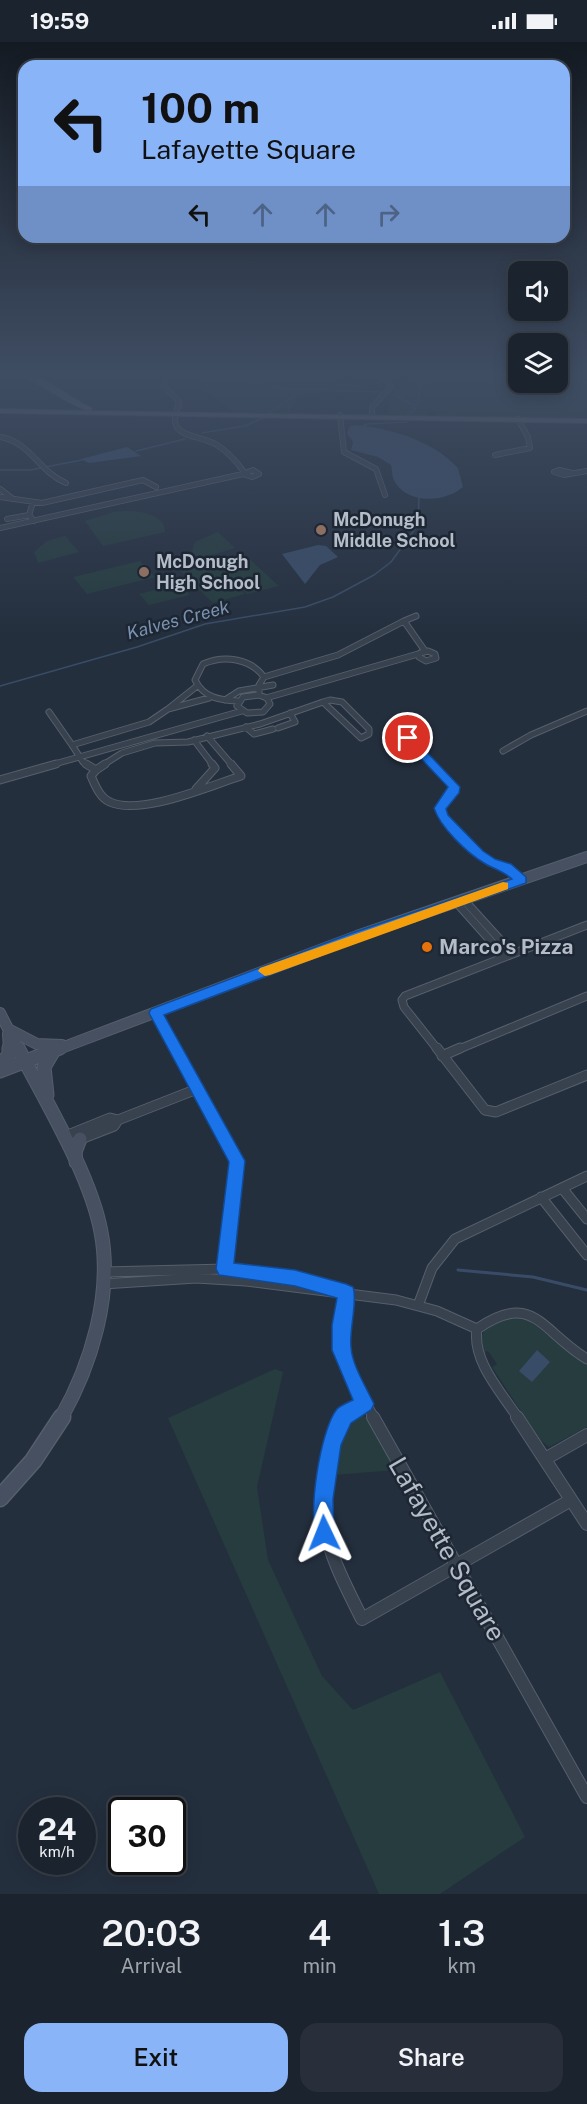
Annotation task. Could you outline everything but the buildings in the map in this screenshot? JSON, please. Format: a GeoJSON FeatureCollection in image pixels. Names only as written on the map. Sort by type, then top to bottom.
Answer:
{"type":"FeatureCollection","features":[{"type":"Feature","properties":{"kind":"main road"},"geometry":{"type":"LineString","coordinates":[[0,1071],[357,936],[587,857]]}},
{"type":"Feature","properties":{"kind":"main road"},"geometry":{"type":"LineString","coordinates":[[0,1013],[49,1108],[93,1204],[102,1234],[104,1278],[88,1360],[68,1401],[33,1461],[0,1498]]}},
{"type":"Feature","properties":{"kind":"main road"},"geometry":{"type":"LineString","coordinates":[[7,1028],[18,1036],[37,1044],[75,1044]]}},
{"type":"Feature","properties":{"kind":"main road"},"geometry":{"type":"LineString","coordinates":[[0,1065],[9,1054],[7,1028]]}},
{"type":"Feature","properties":{"kind":"main road"},"geometry":{"type":"LineString","coordinates":[[49,1108],[42,1069],[44,1061],[53,1052]]}},
{"type":"Feature","properties":{"kind":"main road"},"geometry":{"type":"LineString","coordinates":[[76,1166],[75,1152],[80,1139]]}},
{"type":"Feature","properties":{"kind":"street"},"geometry":{"type":"LineString","coordinates":[[40,461],[57,480],[66,483]]}},
{"type":"Feature","properties":{"kind":"street"},"geometry":{"type":"LineString","coordinates":[[236,461],[245,474]]}},
{"type":"Feature","properties":{"kind":"street"},"geometry":{"type":"LineString","coordinates":[[0,528],[245,474],[259,474],[238,461]]}},
{"type":"Feature","properties":{"kind":"street"},"geometry":{"type":"LineString","coordinates":[[362,461],[376,469],[385,495]]}},
{"type":"Feature","properties":{"kind":"street"},"geometry":{"type":"LineString","coordinates":[[572,473],[587,471]]}},
{"type":"Feature","properties":{"kind":"street"},"geometry":{"type":"LineString","coordinates":[[0,497],[35,504],[142,480],[156,487]]}},
{"type":"Feature","properties":{"kind":"street"},"geometry":{"type":"LineString","coordinates":[[0,489],[6,490],[15,500]]}},
{"type":"Feature","properties":{"kind":"street"},"geometry":{"type":"LineString","coordinates":[[0,502],[15,500]]}},
{"type":"Feature","properties":{"kind":"street"},"geometry":{"type":"LineString","coordinates":[[7,519],[29,514],[38,509],[35,504]]}},
{"type":"Feature","properties":{"kind":"street"},"geometry":{"type":"LineString","coordinates":[[29,514],[34,521]]}},
{"type":"Feature","properties":{"kind":"street"},"geometry":{"type":"LineString","coordinates":[[261,691],[269,679],[338,655],[416,616]]}},
{"type":"Feature","properties":{"kind":"street"},"geometry":{"type":"LineString","coordinates":[[404,621],[421,655]]}},
{"type":"Feature","properties":{"kind":"street"},"geometry":{"type":"LineString","coordinates":[[78,755],[238,703],[247,696],[261,691],[421,655]]}},
{"type":"Feature","properties":{"kind":"street"},"geometry":{"type":"LineString","coordinates":[[267,716],[270,704],[276,700],[421,655]]}},
{"type":"Feature","properties":{"kind":"street"},"geometry":{"type":"LineString","coordinates":[[209,698],[197,686],[195,680],[203,664],[216,659],[254,665],[269,679]]}},
{"type":"Feature","properties":{"kind":"street"},"geometry":{"type":"LineString","coordinates":[[261,691],[269,679]]}},
{"type":"Feature","properties":{"kind":"street"},"geometry":{"type":"LineString","coordinates":[[72,745],[149,722],[197,686]]}},
{"type":"Feature","properties":{"kind":"street"},"geometry":{"type":"LineString","coordinates":[[225,700],[239,691],[261,691]]}},
{"type":"Feature","properties":{"kind":"street"},"geometry":{"type":"LineString","coordinates":[[261,691],[270,704]]}},
{"type":"Feature","properties":{"kind":"street"},"geometry":{"type":"LineString","coordinates":[[168,709],[209,698],[238,703]]}},
{"type":"Feature","properties":{"kind":"street"},"geometry":{"type":"LineString","coordinates":[[207,736],[241,776],[150,804],[109,802],[91,776],[96,770],[122,753],[155,743],[194,740],[207,736],[246,727],[267,716],[290,713],[323,702],[334,700],[342,702],[369,729],[369,734],[361,738],[323,702]]}},
{"type":"Feature","properties":{"kind":"street"},"geometry":{"type":"LineString","coordinates":[[238,703],[242,711]]}},
{"type":"Feature","properties":{"kind":"street"},"geometry":{"type":"LineString","coordinates":[[49,711],[78,755],[96,770]]}},
{"type":"Feature","properties":{"kind":"street"},"geometry":{"type":"LineString","coordinates":[[0,778],[242,711],[267,716]]}},
{"type":"Feature","properties":{"kind":"street"},"geometry":{"type":"LineString","coordinates":[[503,751],[531,735],[587,711]]}},
{"type":"Feature","properties":{"kind":"street"},"geometry":{"type":"LineString","coordinates":[[246,727],[254,734],[295,722],[290,713]]}},
{"type":"Feature","properties":{"kind":"street"},"geometry":{"type":"LineString","coordinates":[[194,740],[215,768],[195,790]]}},
{"type":"Feature","properties":{"kind":"street"},"geometry":{"type":"LineString","coordinates":[[416,747],[454,787],[453,793],[440,808],[443,817],[479,854],[490,862],[506,867],[521,880]]}},
{"type":"Feature","properties":{"kind":"street"},"geometry":{"type":"LineString","coordinates":[[460,901],[509,955]]}},
{"type":"Feature","properties":{"kind":"street"},"geometry":{"type":"LineString","coordinates":[[587,925],[405,996],[402,1000],[404,1007],[485,1110],[495,1112],[587,1075]]}},
{"type":"Feature","properties":{"kind":"street"},"geometry":{"type":"LineString","coordinates":[[442,1056],[587,996]]}},
{"type":"Feature","properties":{"kind":"street"},"geometry":{"type":"LineString","coordinates":[[156,1013],[237,1161],[224,1274]]}},
{"type":"Feature","properties":{"kind":"street"},"geometry":{"type":"LineString","coordinates":[[65,1141],[110,1119],[118,1120],[197,1089]]}},
{"type":"Feature","properties":{"kind":"street"},"geometry":{"type":"LineString","coordinates":[[65,1141],[80,1139],[114,1126],[118,1120]]}},
{"type":"Feature","properties":{"kind":"street"},"geometry":{"type":"LineString","coordinates":[[419,1304],[431,1268],[443,1250],[455,1239],[587,1176]]}},
{"type":"Feature","properties":{"kind":"street"},"geometry":{"type":"LineString","coordinates":[[562,1188],[587,1219]]}},
{"type":"Feature","properties":{"kind":"street"},"geometry":{"type":"LineString","coordinates":[[541,1197],[587,1255]]}},
{"type":"Feature","properties":{"kind":"street"},"geometry":{"type":"LineString","coordinates":[[104,1278],[177,1278],[224,1274],[419,1304],[452,1315],[477,1329]]}},
{"type":"Feature","properties":{"kind":"street","name":"Lafayette Square"},"geometry":{"type":"LineString","coordinates":[[346,1292],[341,1325],[342,1350],[364,1404],[587,1797]]}},
{"type":"Feature","properties":{"kind":"street"},"geometry":{"type":"LineString","coordinates":[[587,1359],[539,1320],[524,1312],[509,1310],[491,1316],[477,1329],[475,1341],[484,1367],[587,1524]]}},
{"type":"Feature","properties":{"kind":"street"},"geometry":{"type":"LineString","coordinates":[[364,1404],[344,1416],[338,1428],[332,1445],[323,1499],[324,1533],[362,1619],[571,1500]]}},
{"type":"Feature","properties":{"kind":"street"},"geometry":{"type":"LineString","coordinates":[[545,1459],[587,1435]]}},
{"type":"Feature","properties":{"kind":"green space"},"geometry":{"type":"Polygon","coordinates":[[[134,511],[154,516],[164,525],[165,532],[103,546],[85,521],[114,512],[134,511]]]}},
{"type":"Feature","properties":{"kind":"green space"},"geometry":{"type":"Polygon","coordinates":[[[218,532],[235,548],[198,559],[192,551],[195,542],[218,532]]]}},
{"type":"Feature","properties":{"kind":"green space"},"geometry":{"type":"Polygon","coordinates":[[[65,536],[79,552],[38,563],[34,552],[47,541],[65,536]]]}},
{"type":"Feature","properties":{"kind":"green space"},"geometry":{"type":"Polygon","coordinates":[[[245,555],[279,586],[247,594],[214,563],[245,555]]]}},
{"type":"Feature","properties":{"kind":"green space"},"geometry":{"type":"Polygon","coordinates":[[[140,561],[155,577],[87,594],[73,577],[140,561]]]}},
{"type":"Feature","properties":{"kind":"green space"},"geometry":{"type":"Polygon","coordinates":[[[213,563],[245,594],[213,603],[181,571],[213,563]]]}},
{"type":"Feature","properties":{"kind":"green space"},"geometry":{"type":"Polygon","coordinates":[[[179,584],[190,595],[149,605],[139,594],[179,584]]]}},
{"type":"Feature","properties":{"kind":"green space"},"geometry":{"type":"Polygon","coordinates":[[[519,1315],[587,1363],[587,1427],[549,1447],[539,1439],[492,1367],[497,1364],[488,1351],[484,1352],[481,1337],[488,1324],[519,1315]]]}},
{"type":"Feature","properties":{"kind":"green space"},"geometry":{"type":"Polygon","coordinates":[[[275,1369],[283,1372],[257,1487],[268,1560],[322,1676],[353,1710],[440,1672],[525,1837],[440,1894],[379,1894],[168,1418],[275,1369]]]}},
{"type":"Feature","properties":{"kind":"green space"},"geometry":{"type":"Polygon","coordinates":[[[360,1415],[366,1417],[396,1470],[333,1475],[339,1441],[347,1421],[360,1415]]]}},
{"type":"Feature","properties":{"kind":"water"},"geometry":{"type":"Polygon","coordinates":[[[385,461],[451,461],[458,468],[463,487],[446,496],[425,499],[415,497],[398,487],[393,478],[391,465],[385,461]]]}},
{"type":"Feature","properties":{"kind":"water"},"geometry":{"type":"Polygon","coordinates":[[[318,545],[326,546],[338,557],[320,565],[305,584],[282,554],[318,545]]]}},
{"type":"Feature","properties":{"kind":"water"},"geometry":{"type":"Polygon","coordinates":[[[537,1350],[550,1362],[532,1382],[519,1371],[537,1350]]]}},
{"type":"Feature","properties":{"kind":"waterway"},"geometry":{"type":"LineString","coordinates":[[0,470],[30,470],[75,461]]}},
{"type":"Feature","properties":{"kind":"waterway","name":"Kalves Creek"},"geometry":{"type":"LineString","coordinates":[[0,686],[137,647],[205,624],[305,607],[333,597],[374,575],[391,562],[418,525],[419,498]]}},
{"type":"Feature","properties":{"kind":"waterway"},"geometry":{"type":"LineString","coordinates":[[458,1270],[533,1277],[587,1290]]}},
{"type":"Feature","properties":{"kind":"slow traffic"},"geometry":{"type":"LineString","coordinates":[[265,971],[357,936],[503,886]]}},
{"type":"Feature","properties":{"kind":"place","name":"McDonugh Middle School"},"geometry":{"type":"Point","coordinates":[321,530]}},
{"type":"Feature","properties":{"kind":"place","name":"McDonugh High School"},"geometry":{"type":"Point","coordinates":[144,572]}},
{"type":"Feature","properties":{"kind":"place","name":"Marco's Pizza"},"geometry":{"type":"Point","coordinates":[427,947]}},
{"type":"Feature","properties":{"kind":"route"},"geometry":{"type":"LineString","coordinates":[[324,1533],[323,1499],[332,1445],[344,1416],[364,1404],[349,1373],[342,1350],[341,1325],[346,1292],[295,1278],[225,1269],[238,1169],[237,1161],[156,1013],[357,936],[521,880],[506,867],[490,862],[479,854],[443,817],[440,808],[453,793],[454,787],[416,747],[405,745],[404,740],[408,738]]}}]}
